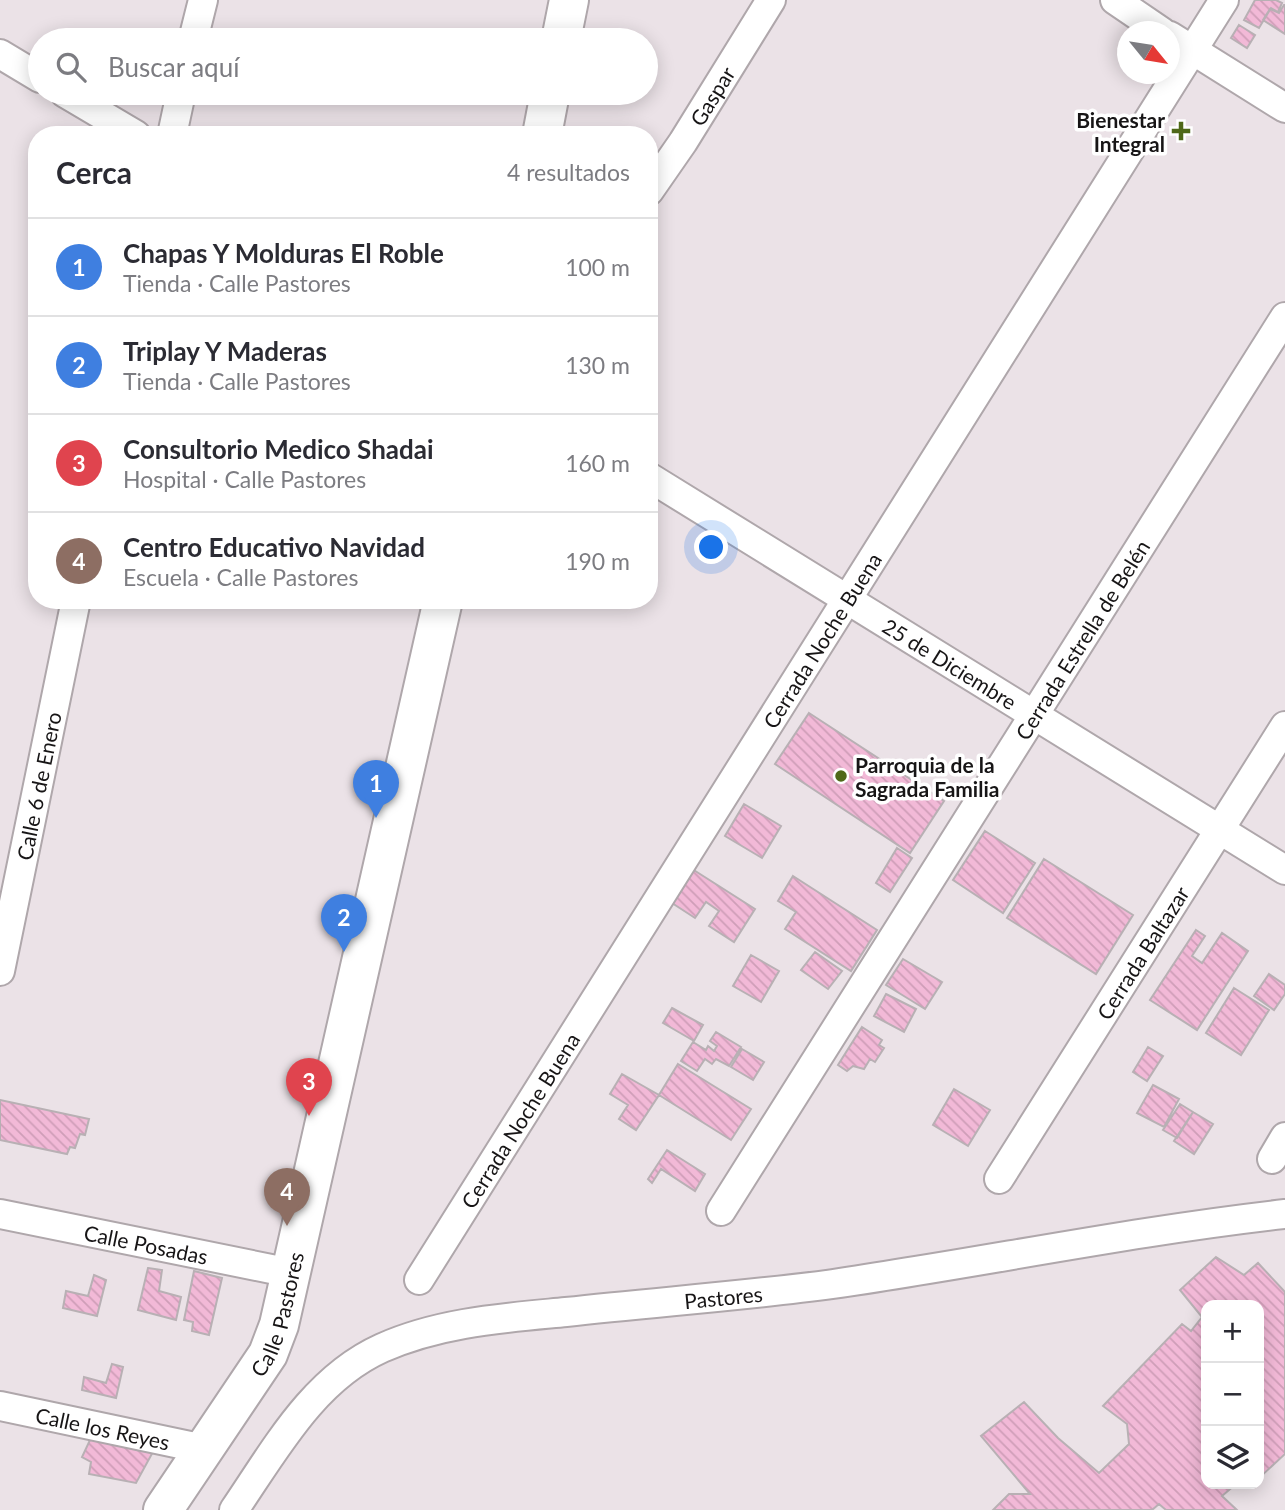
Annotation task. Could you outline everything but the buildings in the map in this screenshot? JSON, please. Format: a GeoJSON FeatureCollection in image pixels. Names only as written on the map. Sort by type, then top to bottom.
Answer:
{"type":"FeatureCollection","features":[{"type":"Feature","properties":{"kind":"street"},"geometry":{"type":"LineString","coordinates":[[196,28],[202,0]]}},
{"type":"Feature","properties":{"kind":"street"},"geometry":{"type":"LineString","coordinates":[[563,28],[569,0]]}},
{"type":"Feature","properties":{"kind":"street","name":"Gaspar"},"geometry":{"type":"LineString","coordinates":[[658,178],[771,0]]}},
{"type":"Feature","properties":{"kind":"street"},"geometry":{"type":"LineString","coordinates":[[1115,0],[1146,21]]}},
{"type":"Feature","properties":{"kind":"street","name":"Cerrada Noche Buena"},"geometry":{"type":"LineString","coordinates":[[419,1280],[845,598],[1181,44],[1224,0]]}},
{"type":"Feature","properties":{"kind":"street"},"geometry":{"type":"LineString","coordinates":[[1181,44],[1285,108]]}},
{"type":"Feature","properties":{"kind":"street"},"geometry":{"type":"LineString","coordinates":[[0,54],[28,71]]}},
{"type":"Feature","properties":{"kind":"street"},"geometry":{"type":"LineString","coordinates":[[85,105],[121,126]]}},
{"type":"Feature","properties":{"kind":"street"},"geometry":{"type":"LineString","coordinates":[[174,126],[178,105]]}},
{"type":"Feature","properties":{"kind":"street"},"geometry":{"type":"LineString","coordinates":[[544,126],[548,105]]}},
{"type":"Feature","properties":{"kind":"street","name":"Cerrada Estrella de Belén"},"geometry":{"type":"LineString","coordinates":[[721,1211],[1036,716],[1285,317]]}},
{"type":"Feature","properties":{"kind":"street","name":"25 de Diciembre"},"geometry":{"type":"LineString","coordinates":[[658,484],[1285,870]]}},
{"type":"Feature","properties":{"kind":"street","name":"Calle 6 de Enero"},"geometry":{"type":"LineString","coordinates":[[0,971],[74,609]]}},
{"type":"Feature","properties":{"kind":"street","name":"Calle Pastores"},"geometry":{"type":"LineString","coordinates":[[163,1510],[268,1354],[279,1325],[441,609]]}},
{"type":"Feature","properties":{"kind":"street","name":"Cerrada Baltazar"},"geometry":{"type":"LineString","coordinates":[[999,1179],[1285,726]]}},
{"type":"Feature","properties":{"kind":"street","name":"Calle Posadas"},"geometry":{"type":"LineString","coordinates":[[0,1214],[290,1273]]}},
{"type":"Feature","properties":{"kind":"street","name":"Pastores"},"geometry":{"type":"LineString","coordinates":[[234,1510],[303,1409],[327,1387],[380,1349],[431,1330],[506,1318],[832,1284],[1189,1224],[1285,1214]]}},
{"type":"Feature","properties":{"kind":"street","name":"Calle los Reyes"},"geometry":{"type":"LineString","coordinates":[[0,1406],[204,1449]]}},
{"type":"Feature","properties":{"kind":"place","name":"Bienestar Integral"},"geometry":{"type":"Point","coordinates":[1181,131]}},
{"type":"Feature","properties":{"kind":"place","name":"Parroquia de la Sagrada Familia"},"geometry":{"type":"Point","coordinates":[841,776]}},
{"type":"Feature","properties":{"kind":"place","name":"Chapas Y Molduras El Roble"},"geometry":{"type":"Point","coordinates":[376,818]}},
{"type":"Feature","properties":{"kind":"place","name":"Triplay Y Maderas"},"geometry":{"type":"Point","coordinates":[344,952]}},
{"type":"Feature","properties":{"kind":"place","name":"Consultorio Medico Shadai"},"geometry":{"type":"Point","coordinates":[309,1116]}},
{"type":"Feature","properties":{"kind":"place","name":"Centro Educativo Navidad"},"geometry":{"type":"Point","coordinates":[287,1226]}}]}
